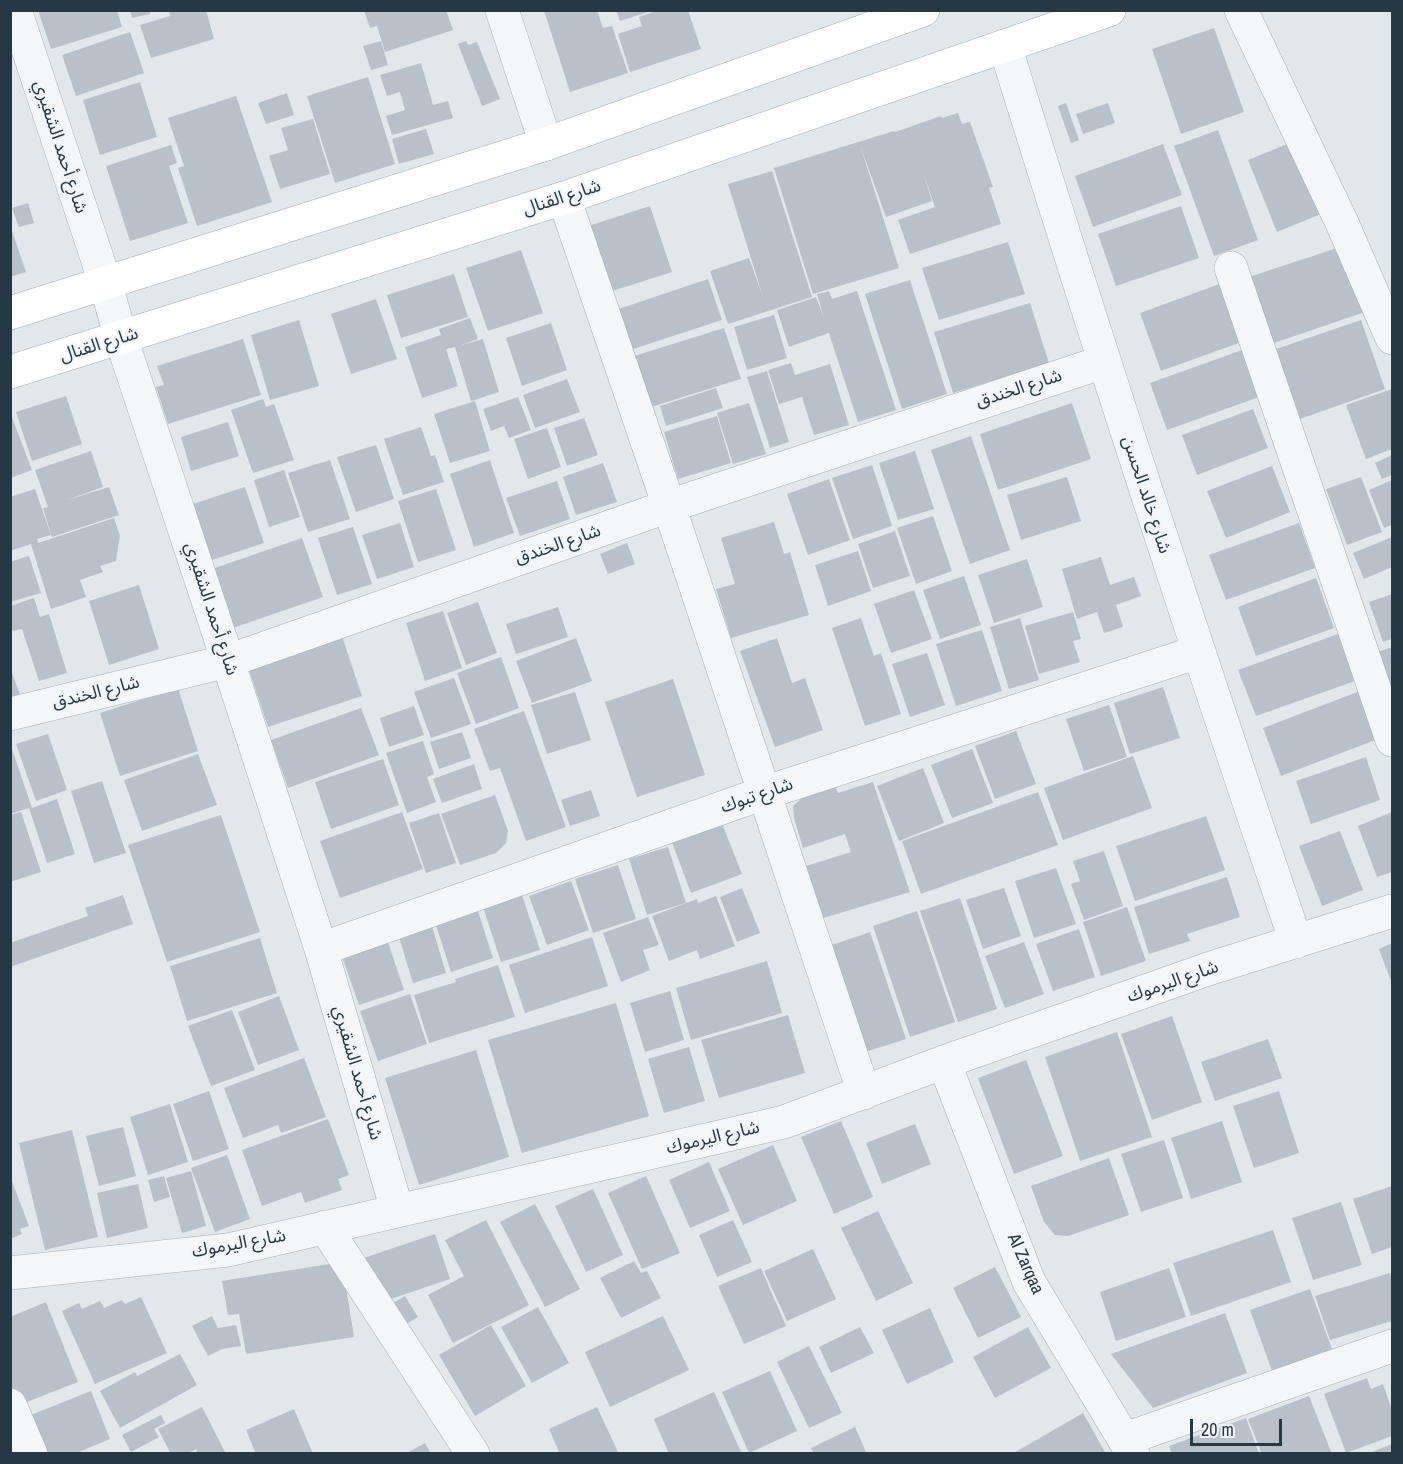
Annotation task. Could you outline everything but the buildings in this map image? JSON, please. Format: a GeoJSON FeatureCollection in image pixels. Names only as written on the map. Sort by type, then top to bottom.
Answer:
{"type":"FeatureCollection","features":[{"type":"Feature","properties":{"kind":"main road"},"geometry":{"type":"LineString","coordinates":[[10,313],[546,144],[922,10]]}},
{"type":"Feature","properties":{"kind":"main road","name":"شارع القنال"},"geometry":{"type":"LineString","coordinates":[[10,372],[564,198],[1109,10]]}},
{"type":"Feature","properties":{"kind":"street","name":"شارع أحمد الشقيري"},"geometry":{"type":"LineString","coordinates":[[15,10],[321,949],[397,1210]]}},
{"type":"Feature","properties":{"kind":"street"},"geometry":{"type":"LineString","coordinates":[[502,10],[546,144]]}},
{"type":"Feature","properties":{"kind":"street"},"geometry":{"type":"LineString","coordinates":[[1241,10],[1342,223],[1392,338]]}},
{"type":"Feature","properties":{"kind":"street","name":"شارع خالد الحسن"},"geometry":{"type":"LineString","coordinates":[[1005,46],[1103,362],[1296,942]]}},
{"type":"Feature","properties":{"kind":"street"},"geometry":{"type":"LineString","coordinates":[[564,198],[864,1093]]}},
{"type":"Feature","properties":{"kind":"street"},"geometry":{"type":"LineString","coordinates":[[1231,268],[1392,740]]}},
{"type":"Feature","properties":{"kind":"street","name":"شارع الخندق"},"geometry":{"type":"LineString","coordinates":[[10,714],[228,661],[669,506],[1103,362]]}},
{"type":"Feature","properties":{"kind":"street","name":"شارع تبوك"},"geometry":{"type":"LineString","coordinates":[[321,949],[764,793],[1198,652]]}},
{"type":"Feature","properties":{"kind":"street","name":"شارع اليرموك"},"geometry":{"type":"LineString","coordinates":[[10,1273],[228,1250],[784,1122],[944,1062],[1208,969],[1392,911]]}},
{"type":"Feature","properties":{"kind":"street","name":"Al Zarqaa"},"geometry":{"type":"LineString","coordinates":[[944,1062],[1029,1282],[1129,1446]]}},
{"type":"Feature","properties":{"kind":"street"},"geometry":{"type":"LineString","coordinates":[[325,1227],[474,1454]]}},
{"type":"Feature","properties":{"kind":"street"},"geometry":{"type":"LineString","coordinates":[[1129,1446],[1392,1346]]}},
{"type":"Feature","properties":{"kind":"street"},"geometry":{"type":"LineString","coordinates":[[10,1405],[31,1454]]}}]}
